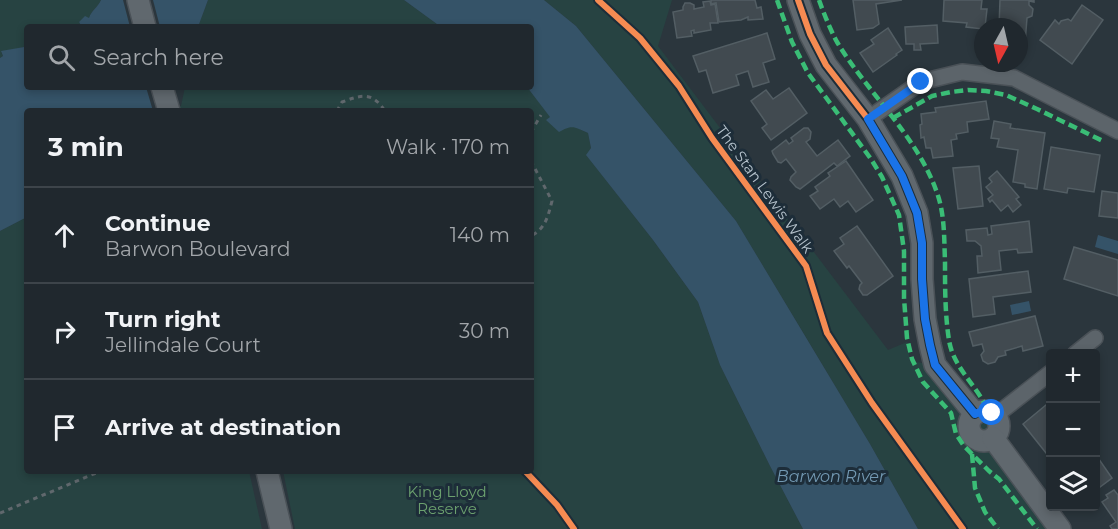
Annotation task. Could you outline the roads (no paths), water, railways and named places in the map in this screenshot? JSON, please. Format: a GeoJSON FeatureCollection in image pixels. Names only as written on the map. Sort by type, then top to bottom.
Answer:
{"type":"FeatureCollection","features":[{"type":"Feature","properties":{"kind":"street"},"geometry":{"type":"LineString","coordinates":[[138,0],[145,24]]}},
{"type":"Feature","properties":{"kind":"street"},"geometry":{"type":"LineString","coordinates":[[798,0],[810,34],[826,66],[868,119],[902,176],[917,213],[922,243],[925,319],[935,365],[985,415]]}},
{"type":"Feature","properties":{"kind":"street"},"geometry":{"type":"LineString","coordinates":[[868,119],[921,82],[962,72],[1014,78],[1118,131]]}},
{"type":"Feature","properties":{"kind":"street"},"geometry":{"type":"LineString","coordinates":[[163,90],[168,108]]}},
{"type":"Feature","properties":{"kind":"street"},"geometry":{"type":"LineString","coordinates":[[1081,349],[1095,338]]}},
{"type":"Feature","properties":{"kind":"street"},"geometry":{"type":"LineString","coordinates":[[1046,376],[985,415],[971,418],[969,422],[974,436],[983,441],[993,438],[1060,529]]}},
{"type":"Feature","properties":{"kind":"street"},"geometry":{"type":"LineString","coordinates":[[268,474],[281,529]]}},
{"type":"Feature","properties":{"kind":"water"},"geometry":{"type":"Polygon","coordinates":[[[101,0],[123,0],[129,24],[80,24],[79,22],[85,16],[89,18],[101,0]]]}},
{"type":"Feature","properties":{"kind":"water"},"geometry":{"type":"Polygon","coordinates":[[[153,0],[208,0],[199,24],[159,24],[153,0]]]}},
{"type":"Feature","properties":{"kind":"water","name":"Barwon River"},"geometry":{"type":"Polygon","coordinates":[[[404,0],[544,0],[576,26],[736,221],[870,444],[918,529],[803,529],[720,365],[698,302],[586,155],[591,148],[588,133],[574,127],[559,132],[546,120],[550,117],[529,90],[534,90],[534,24],[437,24],[404,0]]]}},
{"type":"Feature","properties":{"kind":"water"},"geometry":{"type":"Polygon","coordinates":[[[24,47],[24,90],[147,90],[152,108],[24,108],[24,219],[0,231],[0,58],[3,56],[1,51],[24,47]]]}},
{"type":"Feature","properties":{"kind":"water"},"geometry":{"type":"Polygon","coordinates":[[[1098,235],[1118,241],[1118,254],[1095,247],[1098,235]]]}},
{"type":"Feature","properties":{"kind":"water"},"geometry":{"type":"Polygon","coordinates":[[[1029,301],[1031,311],[1012,315],[1010,305],[1029,301]]]}},
{"type":"Feature","properties":{"kind":"park label","name":"King Lloyd Reserve"},"geometry":{"type":"Point","coordinates":[447,500]}}]}
